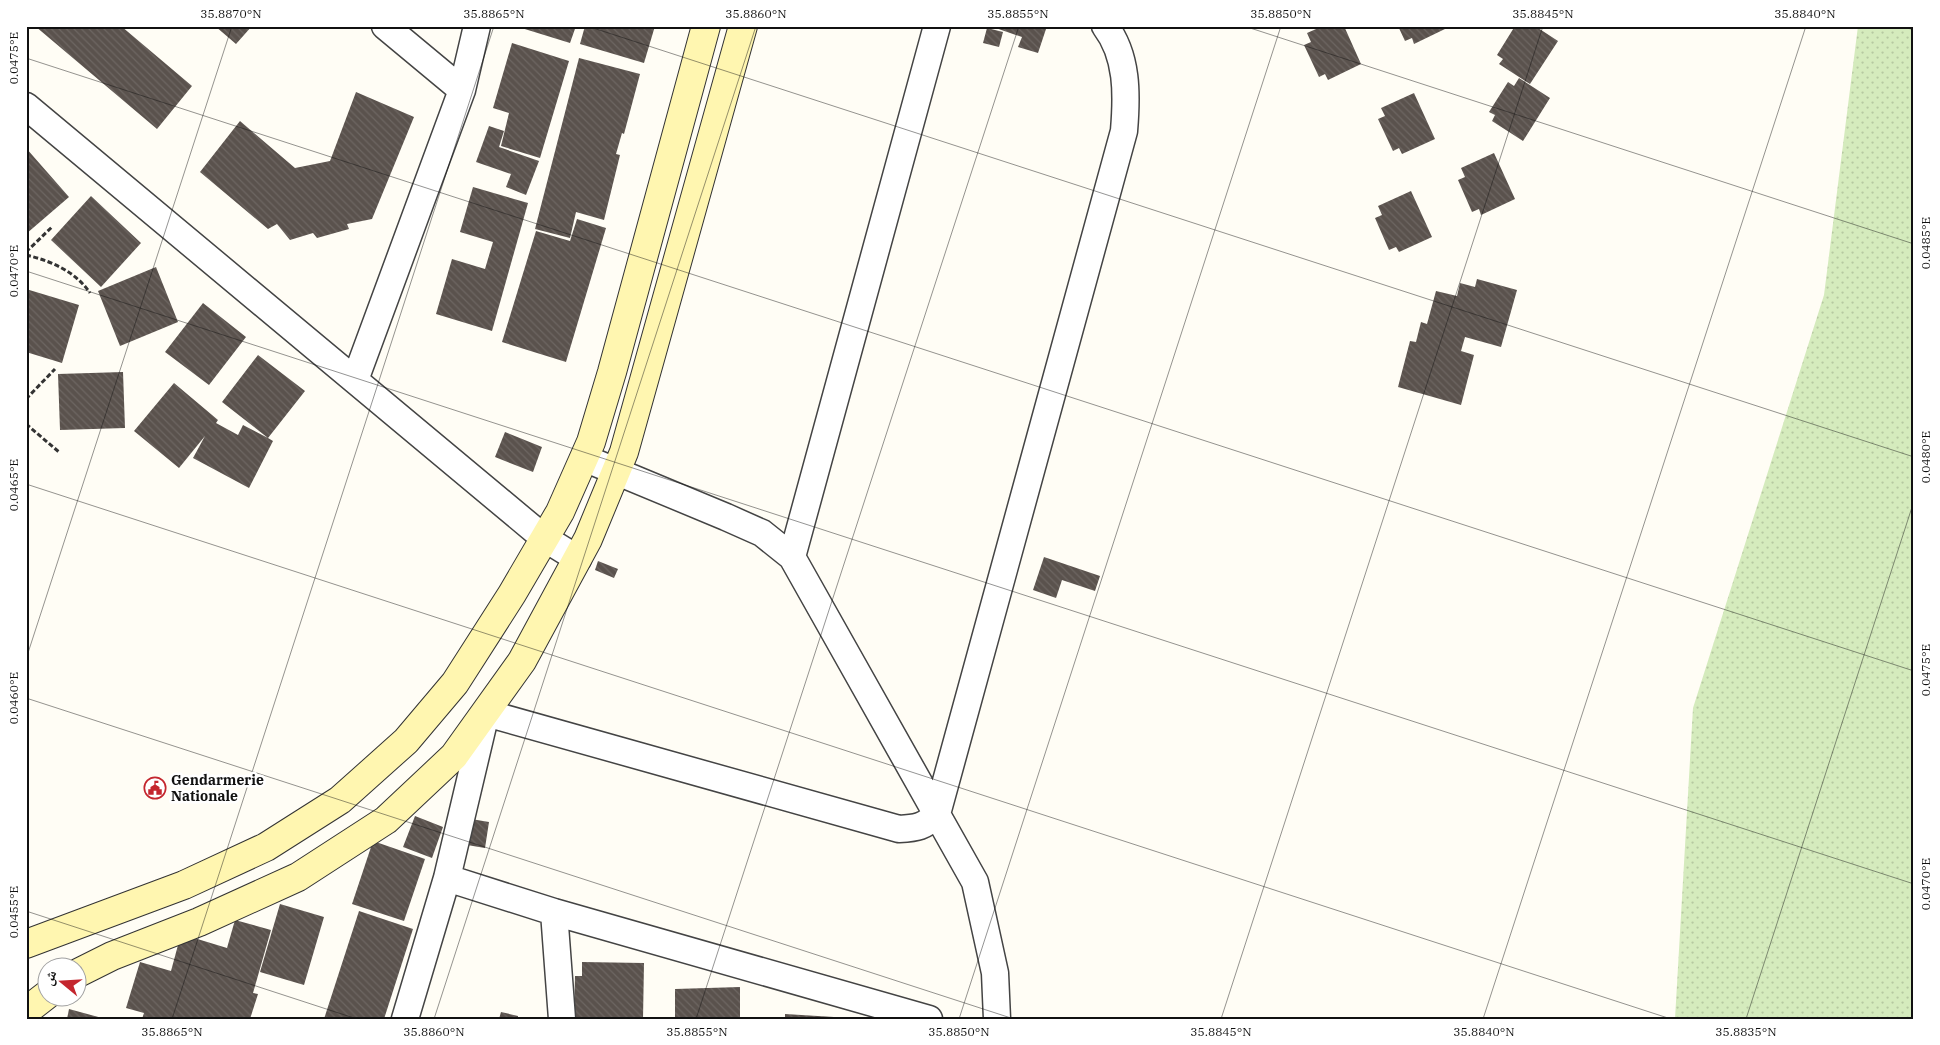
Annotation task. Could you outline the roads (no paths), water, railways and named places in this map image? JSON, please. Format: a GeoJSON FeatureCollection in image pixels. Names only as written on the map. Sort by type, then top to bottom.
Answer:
{"type":"FeatureCollection","features":[{"type":"Feature","properties":{"kind":"main road"},"geometry":{"type":"LineString","coordinates":[[26,944],[184,885],[266,847],[340,800],[406,740],[455,683],[512,594],[560,512],[591,442],[612,372],[706,26]]}},
{"type":"Feature","properties":{"kind":"main road"},"geometry":{"type":"LineString","coordinates":[[88,968],[112,956],[199,922],[298,877],[386,820],[454,756],[486,713],[522,661],[578,559],[624,452],[743,26]]}},
{"type":"Feature","properties":{"kind":"main road"},"geometry":{"type":"LineString","coordinates":[[26,986],[26,1001]]}},
{"type":"Feature","properties":{"kind":"main road"},"geometry":{"type":"LineString","coordinates":[[26,1011],[38,1002]]}},
{"type":"Feature","properties":{"kind":"street"},"geometry":{"type":"LineString","coordinates":[[385,26],[462,90]]}},
{"type":"Feature","properties":{"kind":"street"},"geometry":{"type":"LineString","coordinates":[[355,380],[462,90],[477,26]]}},
{"type":"Feature","properties":{"kind":"street"},"geometry":{"type":"LineString","coordinates":[[792,557],[937,26]]}},
{"type":"Feature","properties":{"kind":"street"},"geometry":{"type":"LineString","coordinates":[[405,1019],[447,878],[486,713],[899,829],[915,828],[928,823],[937,814],[1124,131],[1125,78],[1120,52],[1106,26]]}},
{"type":"Feature","properties":{"kind":"street"},"geometry":{"type":"LineString","coordinates":[[26,106],[544,538],[578,559]]}},
{"type":"Feature","properties":{"kind":"street"},"geometry":{"type":"LineString","coordinates":[[584,458],[762,533],[792,557],[975,882],[996,973],[996,1019]]}},
{"type":"Feature","properties":{"kind":"street"},"geometry":{"type":"LineString","coordinates":[[447,878],[554,912],[929,1019]]}},
{"type":"Feature","properties":{"kind":"street"},"geometry":{"type":"LineString","coordinates":[[554,912],[562,1019]]}},
{"type":"Feature","properties":{"kind":"place","name":"Gendarmerie Nationale"},"geometry":{"type":"Point","coordinates":[155,788]}}]}
